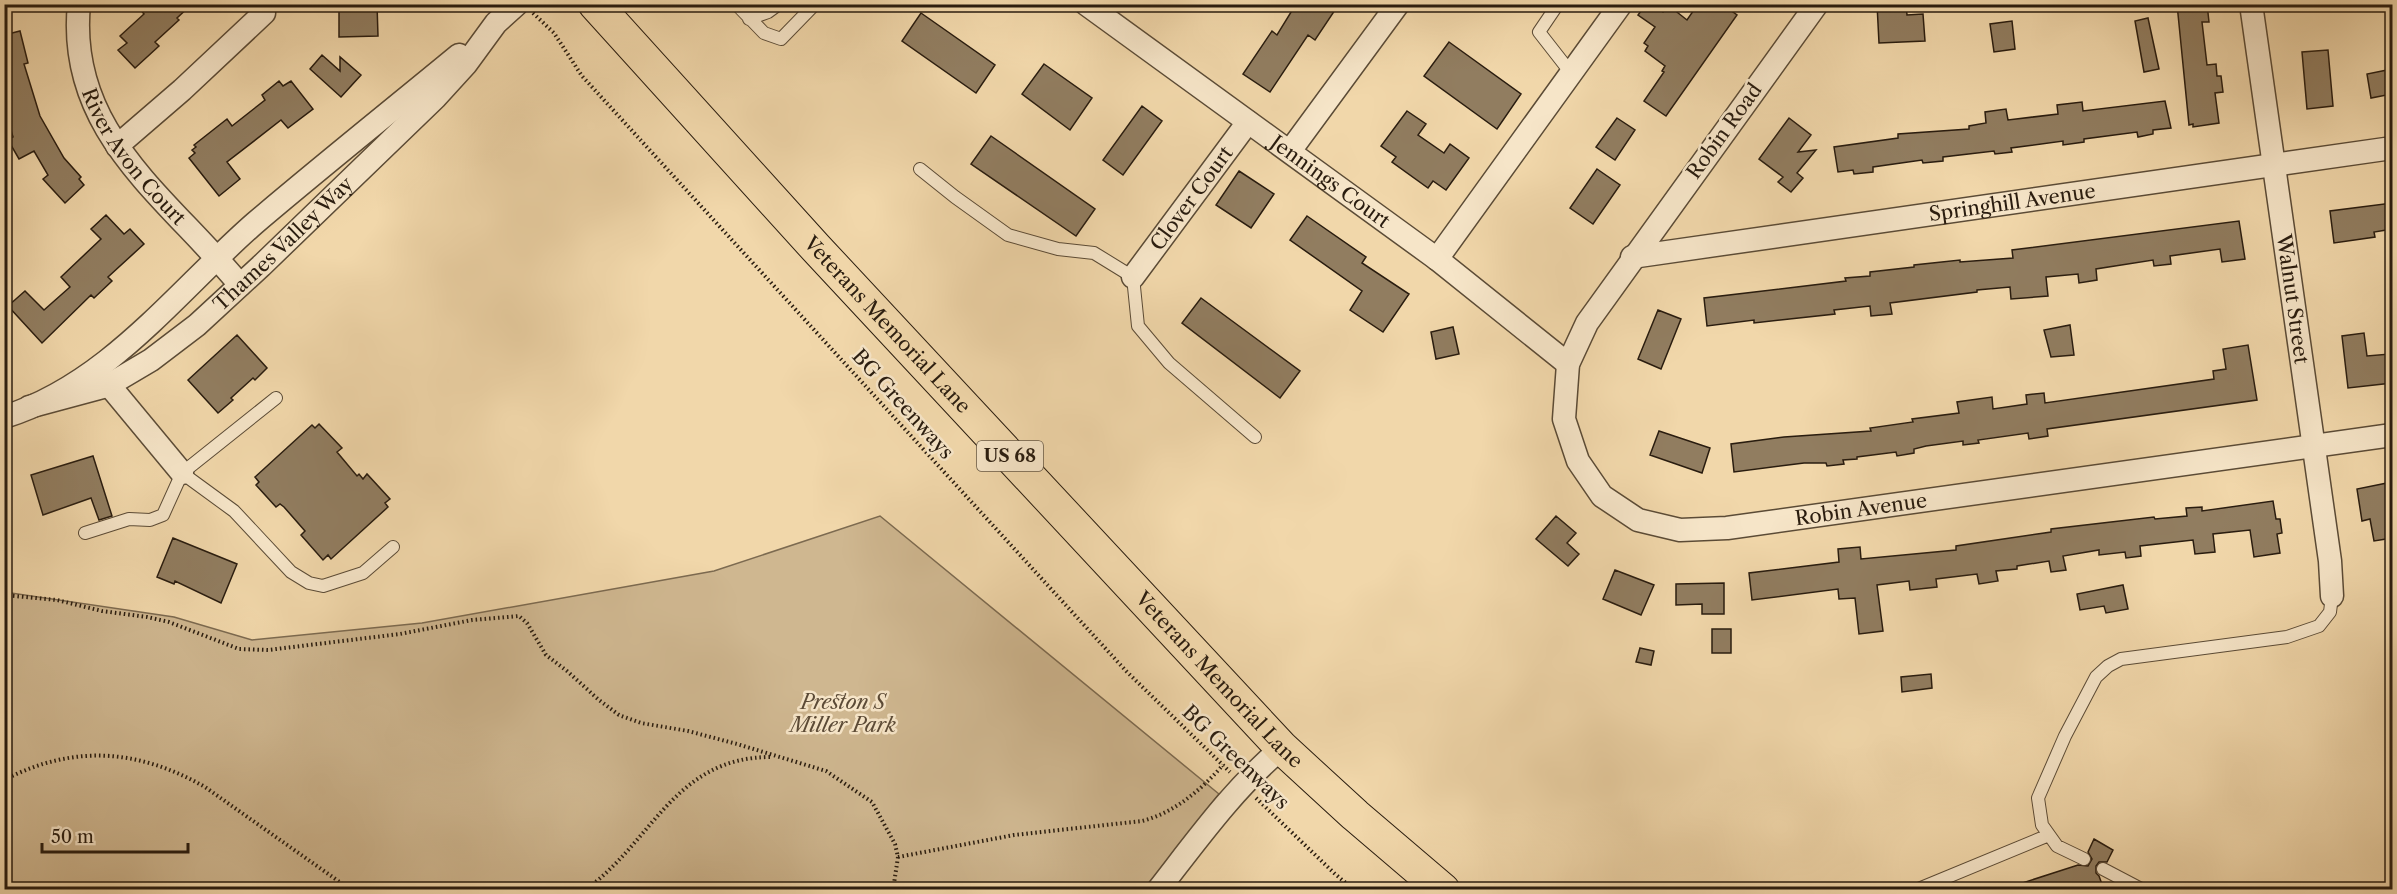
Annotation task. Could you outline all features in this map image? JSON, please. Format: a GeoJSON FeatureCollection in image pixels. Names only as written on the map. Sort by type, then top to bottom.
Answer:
{"type":"FeatureCollection","features":[{"type":"Feature","properties":{"kind":"main road","name":"Veterans Memorial Lane"},"geometry":{"type":"LineString","coordinates":[[595,4],[824,256],[1282,748],[1355,815],[1443,890]]}},
{"type":"Feature","properties":{"kind":"street","name":"River Avon Court"},"geometry":{"type":"LineString","coordinates":[[79,4],[77,47],[81,70],[96,112],[117,146],[144,179],[240,285]]}},
{"type":"Feature","properties":{"kind":"street","name":"Thames Valley Way"},"geometry":{"type":"LineString","coordinates":[[4,417],[64,390],[91,374],[116,354],[217,257],[517,4]]}},
{"type":"Feature","properties":{"kind":"street","name":"Jennings Court"},"geometry":{"type":"LineString","coordinates":[[1086,4],[1437,259],[1568,364]]}},
{"type":"Feature","properties":{"kind":"street"},"geometry":{"type":"LineString","coordinates":[[1290,151],[1398,4]]}},
{"type":"Feature","properties":{"kind":"street"},"geometry":{"type":"LineString","coordinates":[[1437,259],[1621,4]]}},
{"type":"Feature","properties":{"kind":"street","name":"Robin Road"},"geometry":{"type":"LineString","coordinates":[[1632,257],[1817,4]]}},
{"type":"Feature","properties":{"kind":"street","name":"Walnut Street"},"geometry":{"type":"LineString","coordinates":[[2251,4],[2330,561],[2332,596]]}},
{"type":"Feature","properties":{"kind":"street"},"geometry":{"type":"LineString","coordinates":[[117,146],[182,90],[264,13]]}},
{"type":"Feature","properties":{"kind":"street","name":"Thames Valley Way"},"geometry":{"type":"LineString","coordinates":[[29,407],[109,385],[164,351],[197,325],[441,92],[473,56],[496,23]]}},
{"type":"Feature","properties":{"kind":"street","name":"Clover Court"},"geometry":{"type":"LineString","coordinates":[[1133,277],[1248,122]]}},
{"type":"Feature","properties":{"kind":"street","name":"Springhill Avenue"},"geometry":{"type":"LineString","coordinates":[[1632,257],[2392,148]]}},
{"type":"Feature","properties":{"kind":"street","name":"Robin Avenue"},"geometry":{"type":"LineString","coordinates":[[1632,257],[1587,323],[1568,364],[1564,419],[1578,461],[1602,496],[1638,520],[1680,530],[1727,528],[2392,435]]}},
{"type":"Feature","properties":{"kind":"street"},"geometry":{"type":"LineString","coordinates":[[109,385],[182,473]]}},
{"type":"Feature","properties":{"kind":"street"},"geometry":{"type":"LineString","coordinates":[[1158,890],[1243,785],[1259,767],[1282,748]]}},
{"type":"Feature","properties":{"kind":"lane"},"geometry":{"type":"LineString","coordinates":[[736,4],[764,33],[781,39],[815,4]]}},
{"type":"Feature","properties":{"kind":"lane"},"geometry":{"type":"LineString","coordinates":[[749,19],[768,12],[779,4]]}},
{"type":"Feature","properties":{"kind":"lane"},"geometry":{"type":"LineString","coordinates":[[1558,4],[1539,32],[1571,73]]}},
{"type":"Feature","properties":{"kind":"lane"},"geometry":{"type":"LineString","coordinates":[[921,169],[1008,235],[1058,249],[1094,253],[1133,277],[1138,326],[1169,363],[1256,437]]}},
{"type":"Feature","properties":{"kind":"lane"},"geometry":{"type":"LineString","coordinates":[[85,532],[129,519],[150,520],[163,515],[182,473],[276,398]]}},
{"type":"Feature","properties":{"kind":"lane"},"geometry":{"type":"LineString","coordinates":[[182,473],[234,511],[291,572],[309,583],[323,586],[363,573],[393,547]]}},
{"type":"Feature","properties":{"kind":"lane"},"geometry":{"type":"LineString","coordinates":[[2084,860],[2057,846],[2042,825],[2038,798],[2065,736],[2096,677],[2108,666],[2121,659],[2287,637],[2319,626],[2330,612],[2332,596]]}},
{"type":"Feature","properties":{"kind":"lane"},"geometry":{"type":"LineString","coordinates":[[1916,890],[2049,835]]}},
{"type":"Feature","properties":{"kind":"lane"},"geometry":{"type":"LineString","coordinates":[[2103,869],[2143,890]]}},
{"type":"Feature","properties":{"kind":"path","name":"BG Greenways"},"geometry":{"type":"LineString","coordinates":[[547,26],[582,76],[1119,663],[1354,890]]}},
{"type":"Feature","properties":{"kind":"path"},"geometry":{"type":"LineString","coordinates":[[4,596],[57,600],[102,611],[147,616],[239,649],[268,650],[399,634],[499,616],[519,616],[527,623],[546,656],[567,670],[619,715],[641,723],[728,741],[826,771],[872,802],[895,844],[898,857],[893,890]]}},
{"type":"Feature","properties":{"kind":"path"},"geometry":{"type":"LineString","coordinates":[[4,780],[38,765],[66,757],[122,756],[153,763],[180,773],[205,787],[351,890]]}},
{"type":"Feature","properties":{"kind":"path"},"geometry":{"type":"LineString","coordinates":[[585,890],[614,865],[678,794],[699,777],[721,765],[748,757],[776,757]]}},
{"type":"Feature","properties":{"kind":"path"},"geometry":{"type":"LineString","coordinates":[[898,857],[1014,835],[1156,818],[1170,811],[1209,781],[1223,765]]}},
{"type":"Feature","properties":{"kind":"green space","name":"Preston S Miller Park"},"geometry":{"type":"Polygon","coordinates":[[[880,516],[1219,794],[1145,889],[5,890],[5,592],[174,617],[252,640],[422,623],[714,571],[880,516]]]}},
{"type":"Feature","properties":{"kind":"building"},"geometry":{"type":"Polygon","coordinates":[[[136,4],[192,4],[177,18],[179,20],[155,42],[159,46],[135,68],[118,50],[127,43],[120,36],[144,14],[136,4]]]}},
{"type":"Feature","properties":{"kind":"building"},"geometry":{"type":"Polygon","coordinates":[[[339,4],[377,4],[378,36],[339,37],[339,4]]]}},
{"type":"Feature","properties":{"kind":"building"},"geometry":{"type":"Polygon","coordinates":[[[1296,4],[1339,4],[1315,40],[1308,35],[1270,92],[1243,74],[1272,31],[1277,35],[1296,4]]]}},
{"type":"Feature","properties":{"kind":"building"},"geometry":{"type":"Polygon","coordinates":[[[1646,4],[1651,4],[1663,12],[1668,5],[1687,20],[1698,4],[1722,4],[1737,15],[1666,116],[1644,101],[1664,72],[1662,71],[1665,66],[1645,51],[1648,46],[1644,43],[1655,27],[1638,15],[1646,4]]]}},
{"type":"Feature","properties":{"kind":"building"},"geometry":{"type":"Polygon","coordinates":[[[1877,4],[1906,4],[1907,15],[1923,14],[1925,41],[1879,43],[1877,4]]]}},
{"type":"Feature","properties":{"kind":"building"},"geometry":{"type":"Polygon","coordinates":[[[2177,4],[2207,4],[2209,22],[2202,22],[2207,65],[2216,64],[2217,76],[2221,76],[2223,92],[2215,93],[2219,123],[2193,127],[2193,124],[2189,125],[2177,4]]]}},
{"type":"Feature","properties":{"kind":"building"},"geometry":{"type":"Polygon","coordinates":[[[921,13],[995,65],[976,93],[902,41],[921,13]]]}},
{"type":"Feature","properties":{"kind":"building"},"geometry":{"type":"Polygon","coordinates":[[[2148,18],[2159,69],[2144,72],[2135,21],[2148,18]]]}},
{"type":"Feature","properties":{"kind":"building"},"geometry":{"type":"Polygon","coordinates":[[[2012,21],[2015,49],[1994,52],[1990,24],[2012,21]]]}},
{"type":"Feature","properties":{"kind":"building"},"geometry":{"type":"Polygon","coordinates":[[[20,31],[28,63],[24,64],[40,116],[64,158],[81,177],[79,179],[84,185],[65,203],[43,179],[48,175],[34,151],[19,159],[8,140],[13,137],[4,108],[4,35],[20,31]]]}},
{"type":"Feature","properties":{"kind":"building"},"geometry":{"type":"Polygon","coordinates":[[[1449,42],[1521,94],[1497,129],[1424,76],[1449,42]]]}},
{"type":"Feature","properties":{"kind":"building"},"geometry":{"type":"Polygon","coordinates":[[[2328,50],[2333,106],[2307,109],[2302,52],[2328,50]]]}},
{"type":"Feature","properties":{"kind":"building"},"geometry":{"type":"Polygon","coordinates":[[[322,55],[340,71],[340,57],[361,75],[341,97],[310,69],[322,55]]]}},
{"type":"Feature","properties":{"kind":"building"},"geometry":{"type":"Polygon","coordinates":[[[1044,64],[1092,98],[1070,130],[1022,94],[1044,64]]]}},
{"type":"Feature","properties":{"kind":"building"},"geometry":{"type":"Polygon","coordinates":[[[2392,69],[2392,94],[2371,98],[2367,74],[2392,69]]]}},
{"type":"Feature","properties":{"kind":"building"},"geometry":{"type":"Polygon","coordinates":[[[279,81],[283,86],[291,81],[313,109],[288,128],[281,120],[227,162],[240,179],[219,196],[189,158],[195,153],[192,150],[196,147],[194,145],[227,119],[232,126],[265,100],[262,95],[279,81]]]}},
{"type":"Feature","properties":{"kind":"building"},"geometry":{"type":"Polygon","coordinates":[[[2165,101],[2171,128],[2153,130],[2153,134],[2138,137],[2137,132],[2084,139],[2084,142],[2063,145],[2063,141],[2011,148],[2012,152],[1995,154],[1994,151],[1943,157],[1943,161],[1923,163],[1922,160],[1873,167],[1873,172],[1854,174],[1853,170],[1838,172],[1834,147],[1898,138],[1898,134],[1969,129],[1969,126],[1986,123],[1985,112],[2006,109],[2008,120],[2058,114],[2057,105],[2082,102],[2083,111],[2165,101]]]}},
{"type":"Feature","properties":{"kind":"building"},"geometry":{"type":"Polygon","coordinates":[[[1142,106],[1162,121],[1123,175],[1103,160],[1142,106]]]}},
{"type":"Feature","properties":{"kind":"building"},"geometry":{"type":"Polygon","coordinates":[[[1407,111],[1426,124],[1418,135],[1444,153],[1450,144],[1469,158],[1446,190],[1433,181],[1428,188],[1392,162],[1396,157],[1381,146],[1407,111]]]}},
{"type":"Feature","properties":{"kind":"building"},"geometry":{"type":"Polygon","coordinates":[[[1617,118],[1635,130],[1615,160],[1596,147],[1617,118]]]}},
{"type":"Feature","properties":{"kind":"building"},"geometry":{"type":"Polygon","coordinates":[[[1789,118],[1811,135],[1798,152],[1816,150],[1797,173],[1803,178],[1791,192],[1778,182],[1783,177],[1759,159],[1789,118]]]}},
{"type":"Feature","properties":{"kind":"building"},"geometry":{"type":"Polygon","coordinates":[[[991,136],[1095,209],[1076,236],[971,164],[991,136]]]}},
{"type":"Feature","properties":{"kind":"building"},"geometry":{"type":"Polygon","coordinates":[[[1597,169],[1620,185],[1593,224],[1570,208],[1597,169]]]}},
{"type":"Feature","properties":{"kind":"building"},"geometry":{"type":"Polygon","coordinates":[[[1239,171],[1274,194],[1251,228],[1216,205],[1239,171]]]}},
{"type":"Feature","properties":{"kind":"building"},"geometry":{"type":"Polygon","coordinates":[[[2392,203],[2392,229],[2374,232],[2375,237],[2334,243],[2330,211],[2392,203]]]}},
{"type":"Feature","properties":{"kind":"building"},"geometry":{"type":"Polygon","coordinates":[[[106,215],[124,234],[130,229],[144,244],[108,277],[112,281],[94,298],[91,295],[42,343],[8,306],[25,291],[44,310],[70,287],[61,277],[101,239],[91,229],[106,215]]]}},
{"type":"Feature","properties":{"kind":"building"},"geometry":{"type":"Polygon","coordinates":[[[1307,216],[1366,257],[1362,263],[1409,294],[1383,332],[1350,310],[1362,291],[1290,240],[1307,216]]]}},
{"type":"Feature","properties":{"kind":"building"},"geometry":{"type":"Polygon","coordinates":[[[2239,221],[2245,259],[2222,262],[2220,249],[2170,256],[2171,264],[2154,266],[2153,260],[2096,269],[2097,280],[2079,283],[2078,274],[2046,277],[2048,296],[2011,299],[2010,287],[1890,303],[1892,314],[1871,316],[1870,306],[1834,310],[1835,314],[1707,326],[1704,298],[1846,281],[1845,278],[1870,276],[1870,272],[1914,267],[1914,265],[2013,258],[2012,250],[2239,221]]]}},
{"type":"Feature","properties":{"kind":"building"},"geometry":{"type":"Polygon","coordinates":[[[1201,298],[1300,371],[1280,398],[1182,323],[1201,298]]]}},
{"type":"Feature","properties":{"kind":"building"},"geometry":{"type":"Polygon","coordinates":[[[1658,310],[1681,319],[1661,369],[1638,359],[1658,310]]]}},
{"type":"Feature","properties":{"kind":"building"},"geometry":{"type":"Polygon","coordinates":[[[2070,325],[2074,355],[2051,357],[2044,330],[2070,325]]]}},
{"type":"Feature","properties":{"kind":"building"},"geometry":{"type":"Polygon","coordinates":[[[1453,327],[1459,354],[1436,359],[1431,332],[1453,327]]]}},
{"type":"Feature","properties":{"kind":"building"},"geometry":{"type":"Polygon","coordinates":[[[2364,333],[2367,356],[2390,354],[2392,383],[2348,388],[2342,336],[2364,333]]]}},
{"type":"Feature","properties":{"kind":"building"},"geometry":{"type":"Polygon","coordinates":[[[237,335],[267,368],[231,398],[233,400],[218,413],[188,380],[237,335]]]}},
{"type":"Feature","properties":{"kind":"building"},"geometry":{"type":"Polygon","coordinates":[[[2248,345],[2257,400],[2047,429],[2048,436],[2029,439],[2028,433],[1978,440],[1979,443],[1963,445],[1963,441],[1926,446],[1914,449],[1914,453],[1897,456],[1896,452],[1857,457],[1857,459],[1843,460],[1844,464],[1827,466],[1826,463],[1804,463],[1734,472],[1731,444],[1784,437],[1871,431],[1870,428],[1913,422],[1912,419],[1959,413],[1957,402],[1992,397],[1993,409],[2027,404],[2026,395],[2044,393],[2045,403],[2214,379],[2213,371],[2226,369],[2223,349],[2248,345]]]}},
{"type":"Feature","properties":{"kind":"building"},"geometry":{"type":"Polygon","coordinates":[[[319,424],[342,448],[337,452],[357,476],[359,474],[363,479],[367,474],[390,499],[385,503],[388,507],[331,559],[328,555],[323,560],[301,535],[305,531],[284,507],[280,504],[276,507],[256,485],[259,482],[255,477],[312,425],[315,428],[319,424]]]}},
{"type":"Feature","properties":{"kind":"building"},"geometry":{"type":"Polygon","coordinates":[[[1659,431],[1710,448],[1702,473],[1650,455],[1659,431]]]}},
{"type":"Feature","properties":{"kind":"building"},"geometry":{"type":"Polygon","coordinates":[[[93,456],[112,516],[99,520],[91,498],[43,515],[31,475],[93,456]]]}},
{"type":"Feature","properties":{"kind":"building"},"geometry":{"type":"Polygon","coordinates":[[[2392,482],[2392,538],[2374,541],[2370,519],[2362,521],[2357,489],[2392,482]]]}},
{"type":"Feature","properties":{"kind":"building"},"geometry":{"type":"Polygon","coordinates":[[[2273,501],[2276,519],[2280,519],[2282,533],[2277,534],[2280,553],[2254,557],[2250,530],[2213,534],[2215,552],[2195,554],[2193,540],[2140,546],[2141,556],[2126,558],[2125,552],[2099,555],[2099,550],[2063,556],[2066,570],[2051,572],[2049,561],[2017,566],[2017,569],[1996,571],[1998,581],[1979,584],[1977,574],[1936,579],[1937,587],[1910,590],[1909,581],[1877,585],[1883,631],[1859,634],[1855,598],[1839,599],[1838,589],[1752,600],[1749,573],[1839,562],[1838,549],[1860,547],[1861,559],[1956,550],[1956,546],[2051,532],[2051,529],[2154,517],[2155,519],[2187,516],[2186,508],[2202,507],[2202,511],[2273,501]]]}},
{"type":"Feature","properties":{"kind":"building"},"geometry":{"type":"Polygon","coordinates":[[[1556,516],[1576,533],[1567,543],[1579,554],[1568,566],[1536,539],[1556,516]]]}},
{"type":"Feature","properties":{"kind":"building"},"geometry":{"type":"Polygon","coordinates":[[[173,538],[237,564],[221,603],[175,581],[174,584],[157,577],[173,538]]]}},
{"type":"Feature","properties":{"kind":"building"},"geometry":{"type":"Polygon","coordinates":[[[1615,570],[1654,585],[1641,615],[1603,599],[1615,570]]]}},
{"type":"Feature","properties":{"kind":"building"},"geometry":{"type":"Polygon","coordinates":[[[1724,583],[1724,614],[1702,614],[1702,604],[1676,605],[1676,584],[1724,583]]]}},
{"type":"Feature","properties":{"kind":"building"},"geometry":{"type":"Polygon","coordinates":[[[2123,585],[2128,609],[2106,613],[2104,606],[2080,610],[2077,594],[2123,585]]]}},
{"type":"Feature","properties":{"kind":"building"},"geometry":{"type":"Polygon","coordinates":[[[1712,629],[1731,629],[1731,653],[1712,653],[1712,629]]]}},
{"type":"Feature","properties":{"kind":"building"},"geometry":{"type":"Polygon","coordinates":[[[1640,648],[1654,651],[1651,665],[1636,662],[1640,648]]]}},
{"type":"Feature","properties":{"kind":"building"},"geometry":{"type":"Polygon","coordinates":[[[1931,674],[1932,688],[1902,692],[1901,677],[1931,674]]]}},
{"type":"Feature","properties":{"kind":"building"},"geometry":{"type":"Polygon","coordinates":[[[2094,839],[2113,850],[2107,862],[2099,862],[2096,866],[2096,873],[2104,890],[2013,890],[2013,886],[2078,865],[2088,866],[2092,859],[2088,852],[2094,839]]]}}]}
